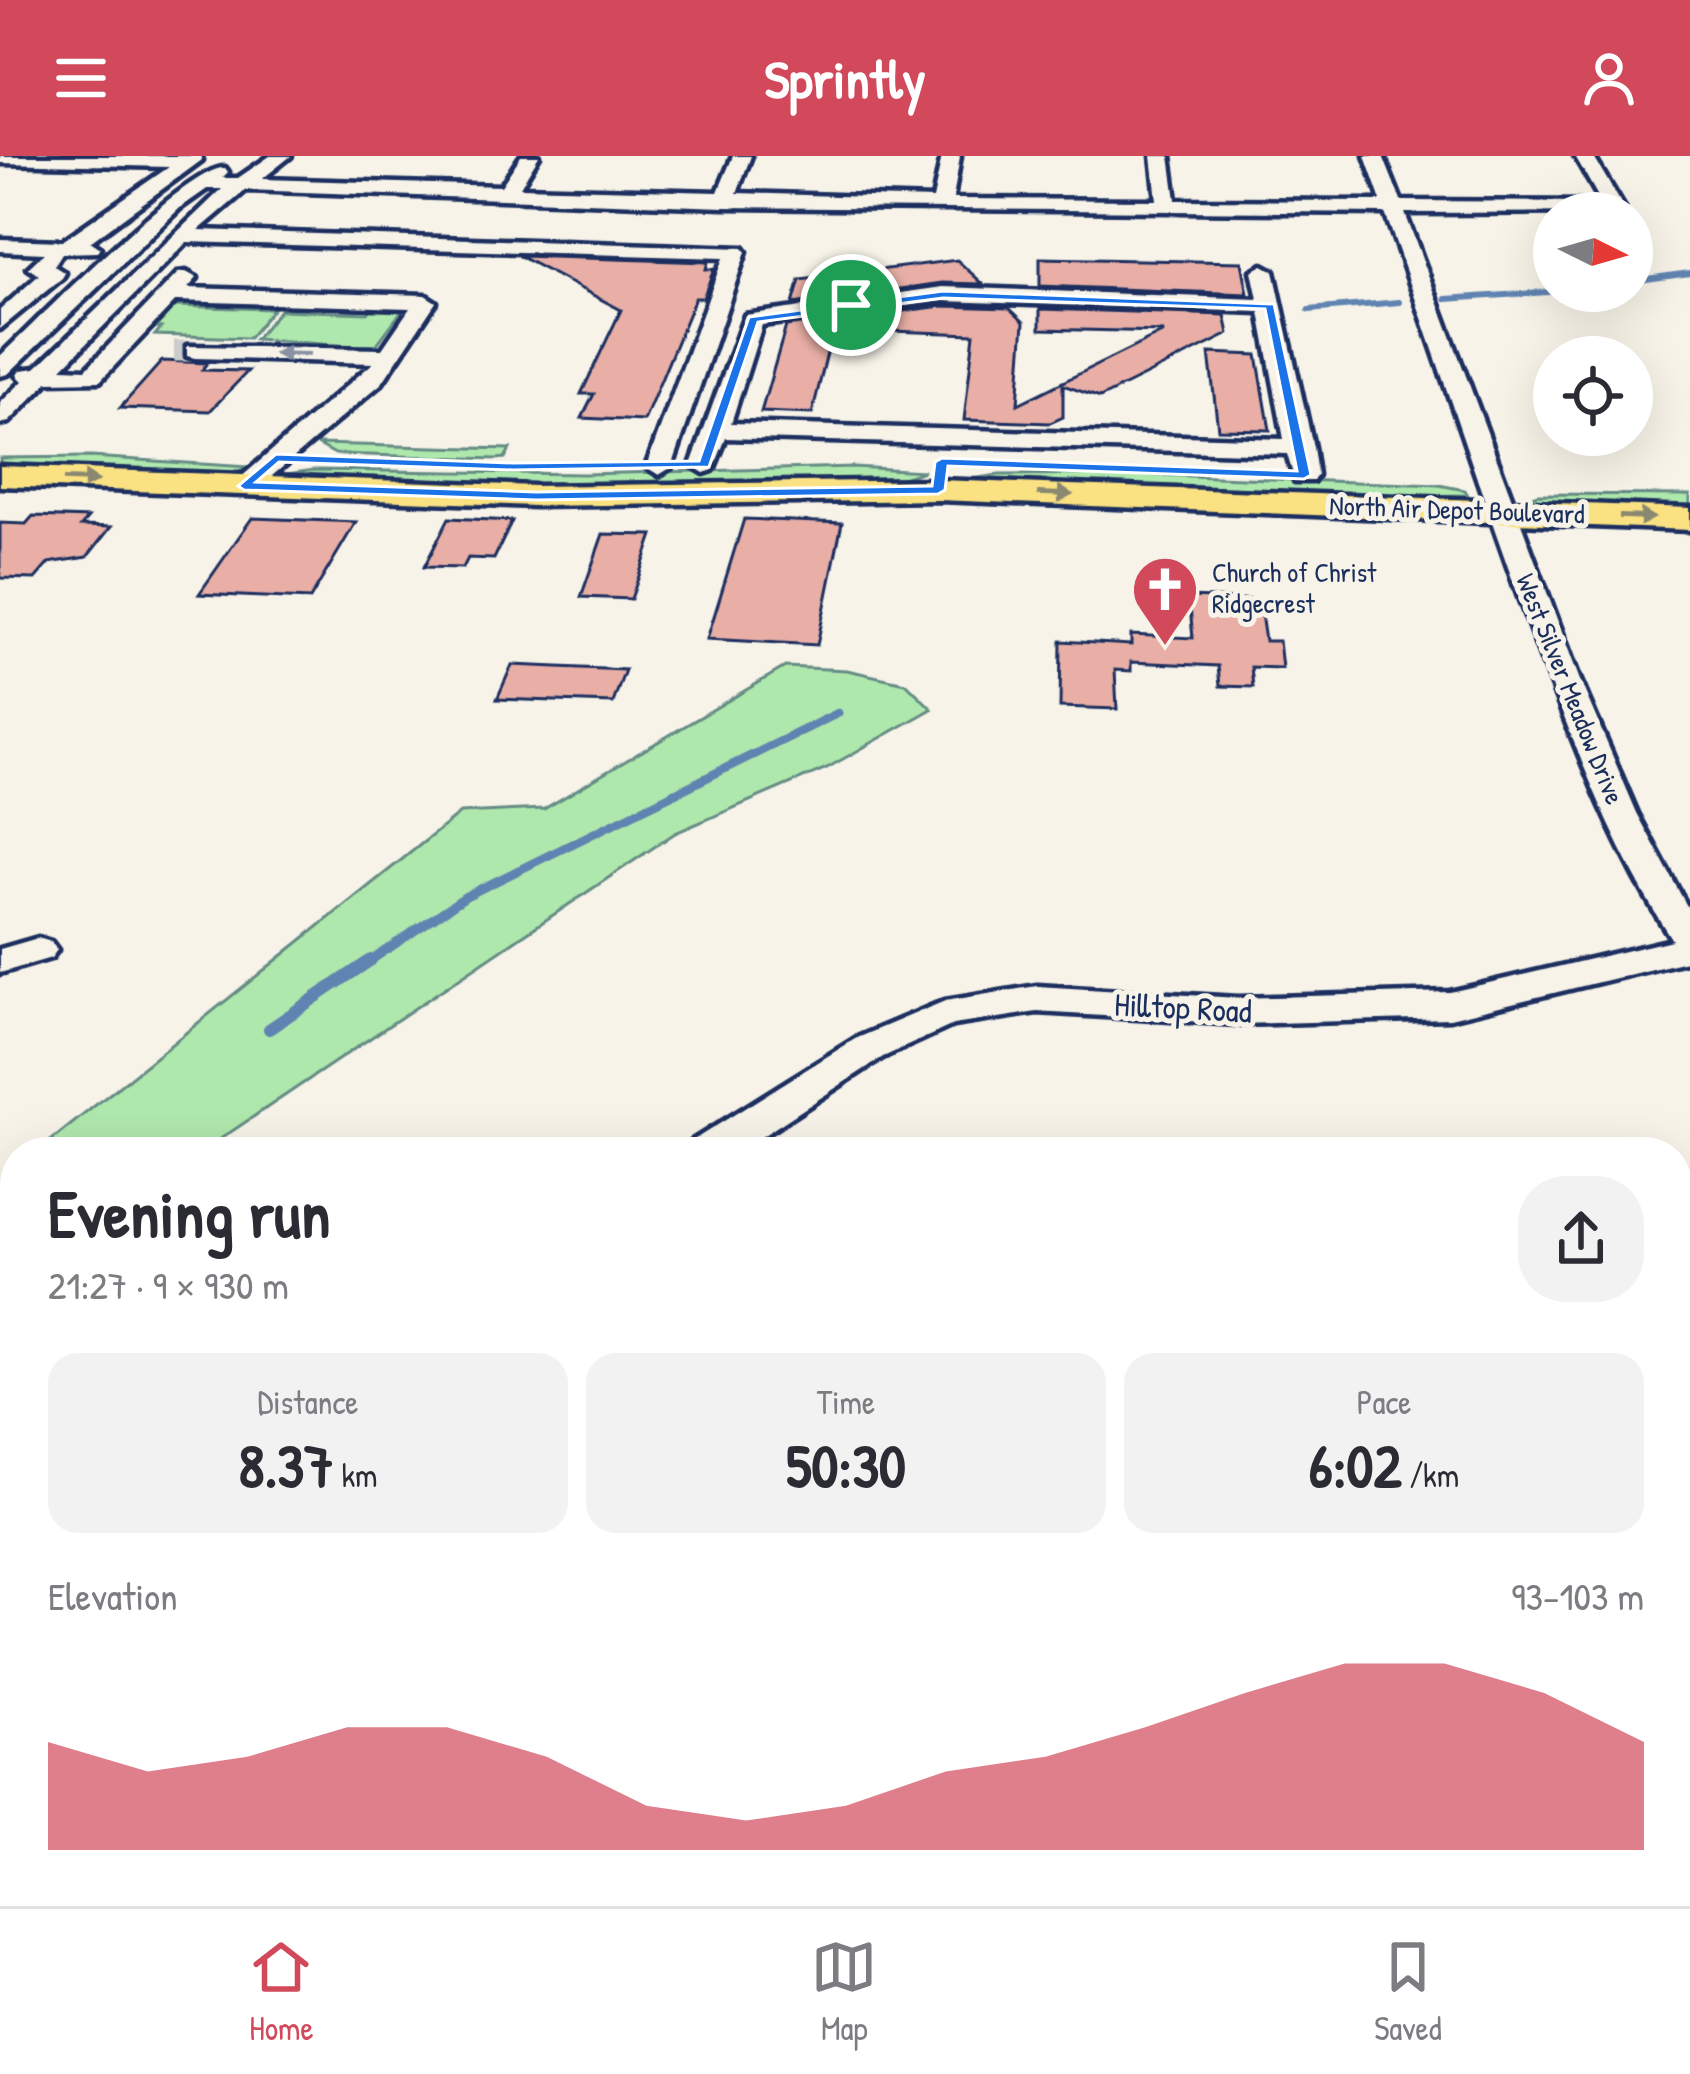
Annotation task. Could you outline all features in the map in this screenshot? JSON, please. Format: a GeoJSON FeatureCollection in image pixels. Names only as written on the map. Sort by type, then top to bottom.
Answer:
{"type":"FeatureCollection","features":[{"type":"Feature","properties":{"kind":"main road","name":"North Air Depot Boulevard"},"geometry":{"type":"LineString","coordinates":[[0,447],[658,467],[1302,461],[1495,496],[1690,489]]}},
{"type":"Feature","properties":{"kind":"main road","name":"North Air Depot Boulevard"},"geometry":{"type":"LineString","coordinates":[[0,476],[570,496],[942,462],[1495,496],[1690,518]]}},
{"type":"Feature","properties":{"kind":"street"},"geometry":{"type":"LineString","coordinates":[[0,371],[201,183],[243,156]]}},
{"type":"Feature","properties":{"kind":"street"},"geometry":{"type":"LineString","coordinates":[[0,417],[181,236],[238,184],[282,156]]}},
{"type":"Feature","properties":{"kind":"street"},"geometry":{"type":"LineString","coordinates":[[505,194],[530,156]]}},
{"type":"Feature","properties":{"kind":"street"},"geometry":{"type":"LineString","coordinates":[[724,201],[742,156]]}},
{"type":"Feature","properties":{"kind":"street"},"geometry":{"type":"LineString","coordinates":[[942,205],[950,156]]}},
{"type":"Feature","properties":{"kind":"street"},"geometry":{"type":"LineString","coordinates":[[1161,156],[1167,205]]}},
{"type":"Feature","properties":{"kind":"street","name":"West Silver Meadow Drive"},"geometry":{"type":"LineString","coordinates":[[1374,156],[1495,496],[1597,762],[1658,893],[1690,944]]}},
{"type":"Feature","properties":{"kind":"street"},"geometry":{"type":"LineString","coordinates":[[201,183],[942,205],[1614,208],[1584,156]]}},
{"type":"Feature","properties":{"kind":"street"},"geometry":{"type":"LineString","coordinates":[[0,158],[196,159]]}},
{"type":"Feature","properties":{"kind":"street"},"geometry":{"type":"LineString","coordinates":[[0,322],[54,273],[39,268],[196,159]]}},
{"type":"Feature","properties":{"kind":"street"},"geometry":{"type":"LineString","coordinates":[[181,236],[736,252],[658,467]]}},
{"type":"Feature","properties":{"kind":"street"},"geometry":{"type":"LineString","coordinates":[[0,250],[126,250],[147,270],[191,273],[92,376],[0,371]]}},
{"type":"Feature","properties":{"kind":"street"},"geometry":{"type":"LineString","coordinates":[[59,252],[106,268]]}},
{"type":"Feature","properties":{"kind":"street"},"geometry":{"type":"LineString","coordinates":[[1263,271],[1302,461]]}},
{"type":"Feature","properties":{"kind":"street"},"geometry":{"type":"LineString","coordinates":[[171,294],[425,302],[389,356],[348,403],[244,486]]}},
{"type":"Feature","properties":{"kind":"street"},"geometry":{"type":"LineString","coordinates":[[704,464],[753,320],[760,316],[943,294],[1270,306]]}},
{"type":"Feature","properties":{"kind":"street"},"geometry":{"type":"LineString","coordinates":[[39,332],[85,332],[156,350]]}},
{"type":"Feature","properties":{"kind":"street"},"geometry":{"type":"LineString","coordinates":[[195,351],[389,356]]}},
{"type":"Feature","properties":{"kind":"street"},"geometry":{"type":"LineString","coordinates":[[715,430],[942,462]]}},
{"type":"Feature","properties":{"kind":"street","name":"Hilltop Road"},"geometry":{"type":"LineString","coordinates":[[730,1137],[869,1048],[945,1014],[1037,999],[1238,1011],[1450,1005],[1690,944]]}},
{"type":"Feature","properties":{"kind":"street"},"geometry":{"type":"LineString","coordinates":[[0,962],[38,950]]}},
{"type":"Feature","properties":{"kind":"green space"},"geometry":{"type":"Polygon","coordinates":[[[374,305],[404,308],[374,348],[255,339],[280,310],[368,313],[374,305]]]}},
{"type":"Feature","properties":{"kind":"green space"},"geometry":{"type":"Polygon","coordinates":[[[172,306],[273,309],[249,338],[155,335],[161,328],[153,327],[172,306]]]}},
{"type":"Feature","properties":{"kind":"green space"},"geometry":{"type":"Polygon","coordinates":[[[317,444],[510,449],[505,458],[497,459],[335,454],[317,444]]]}},
{"type":"Feature","properties":{"kind":"green space"},"geometry":{"type":"Polygon","coordinates":[[[91,457],[249,467],[232,474],[0,470],[0,458],[91,457]]]}},
{"type":"Feature","properties":{"kind":"green space"},"geometry":{"type":"Polygon","coordinates":[[[853,467],[924,471],[902,478],[628,490],[287,474],[314,470],[584,474],[853,467]]]}},
{"type":"Feature","properties":{"kind":"green space"},"geometry":{"type":"Polygon","coordinates":[[[1131,474],[1439,485],[1465,490],[1468,495],[1350,497],[971,479],[1131,474]]]}},
{"type":"Feature","properties":{"kind":"green space"},"geometry":{"type":"Polygon","coordinates":[[[1538,494],[1690,495],[1690,512],[1518,500],[1538,494]]]}},
{"type":"Feature","properties":{"kind":"green space"},"geometry":{"type":"Polygon","coordinates":[[[785,667],[847,670],[906,683],[932,709],[827,768],[675,833],[223,1137],[56,1137],[460,813],[544,809],[785,667]]]}},
{"type":"Feature","properties":{"kind":"building"},"geometry":{"type":"Polygon","coordinates":[[[519,256],[708,262],[706,269],[714,269],[703,298],[695,298],[644,421],[582,418],[594,394],[581,394],[621,310],[519,256]]]}},
{"type":"Feature","properties":{"kind":"building"},"geometry":{"type":"Polygon","coordinates":[[[1040,258],[1242,262],[1248,294],[1040,286],[1040,258]]]}},
{"type":"Feature","properties":{"kind":"building"},"geometry":{"type":"Polygon","coordinates":[[[957,260],[983,284],[942,283],[793,304],[800,280],[957,260]]]}},
{"type":"Feature","properties":{"kind":"building"},"geometry":{"type":"Polygon","coordinates":[[[943,306],[1009,308],[1024,322],[1018,404],[1164,332],[1040,329],[1040,309],[1225,315],[1229,334],[1100,398],[1063,385],[1063,417],[1050,423],[964,420],[974,334],[833,329],[812,414],[761,412],[786,326],[943,306]]]}},
{"type":"Feature","properties":{"kind":"building"},"geometry":{"type":"Polygon","coordinates":[[[1209,353],[1257,355],[1270,430],[1218,429],[1209,353]]]}},
{"type":"Feature","properties":{"kind":"building"},"geometry":{"type":"Polygon","coordinates":[[[162,361],[207,363],[202,370],[248,371],[210,411],[120,408],[162,361]]]}},
{"type":"Feature","properties":{"kind":"building"},"geometry":{"type":"Polygon","coordinates":[[[33,516],[88,518],[81,526],[111,527],[87,557],[49,563],[35,579],[0,578],[0,523],[26,524],[33,516]]]}},
{"type":"Feature","properties":{"kind":"building"},"geometry":{"type":"Polygon","coordinates":[[[252,518],[356,522],[310,599],[199,594],[252,518]]]}},
{"type":"Feature","properties":{"kind":"building"},"geometry":{"type":"Polygon","coordinates":[[[449,518],[512,521],[494,559],[468,558],[463,568],[424,567],[449,518]]]}},
{"type":"Feature","properties":{"kind":"building"},"geometry":{"type":"Polygon","coordinates":[[[744,519],[842,523],[817,645],[707,639],[744,519]]]}},
{"type":"Feature","properties":{"kind":"building"},"geometry":{"type":"Polygon","coordinates":[[[603,534],[653,535],[631,599],[581,597],[603,534]]]}},
{"type":"Feature","properties":{"kind":"building","name":"Church of Christ Ridgecrest"},"geometry":{"type":"Polygon","coordinates":[[[1189,597],[1259,600],[1265,641],[1279,641],[1282,668],[1251,667],[1253,687],[1220,686],[1218,666],[1131,662],[1131,671],[1115,670],[1117,709],[1060,707],[1061,641],[1131,645],[1131,635],[1193,638],[1189,597]]]}},
{"type":"Feature","properties":{"kind":"building"},"geometry":{"type":"Polygon","coordinates":[[[512,665],[625,670],[613,703],[497,699],[512,665]]]}},
{"type":"Feature","properties":{"kind":"waterway"},"geometry":{"type":"LineString","coordinates":[[1653,278],[1690,273]]}},
{"type":"Feature","properties":{"kind":"waterway"},"geometry":{"type":"LineString","coordinates":[[1446,299],[1533,293]]}},
{"type":"Feature","properties":{"kind":"waterway"},"geometry":{"type":"LineString","coordinates":[[1309,310],[1399,302]]}},
{"type":"Feature","properties":{"kind":"waterway"},"geometry":{"type":"LineString","coordinates":[[367,963],[466,896],[838,713]]}},
{"type":"Feature","properties":{"kind":"waterway"},"geometry":{"type":"LineString","coordinates":[[269,1029],[371,960]]}},
{"type":"Feature","properties":{"kind":"tunnel"},"geometry":{"type":"LineString","coordinates":[[174,351],[195,351]]}},
{"type":"Feature","properties":{"kind":"place","name":"Church of Christ Ridgecrest"},"geometry":{"type":"Point","coordinates":[1165,648]}},
{"type":"Feature","properties":{"kind":"route"},"geometry":{"type":"LineString","coordinates":[[943,294],[1270,306],[1304,475],[942,462],[938,490],[536,496],[244,486],[276,458],[624,468],[704,464],[753,320],[851,305],[943,294]]}}]}
